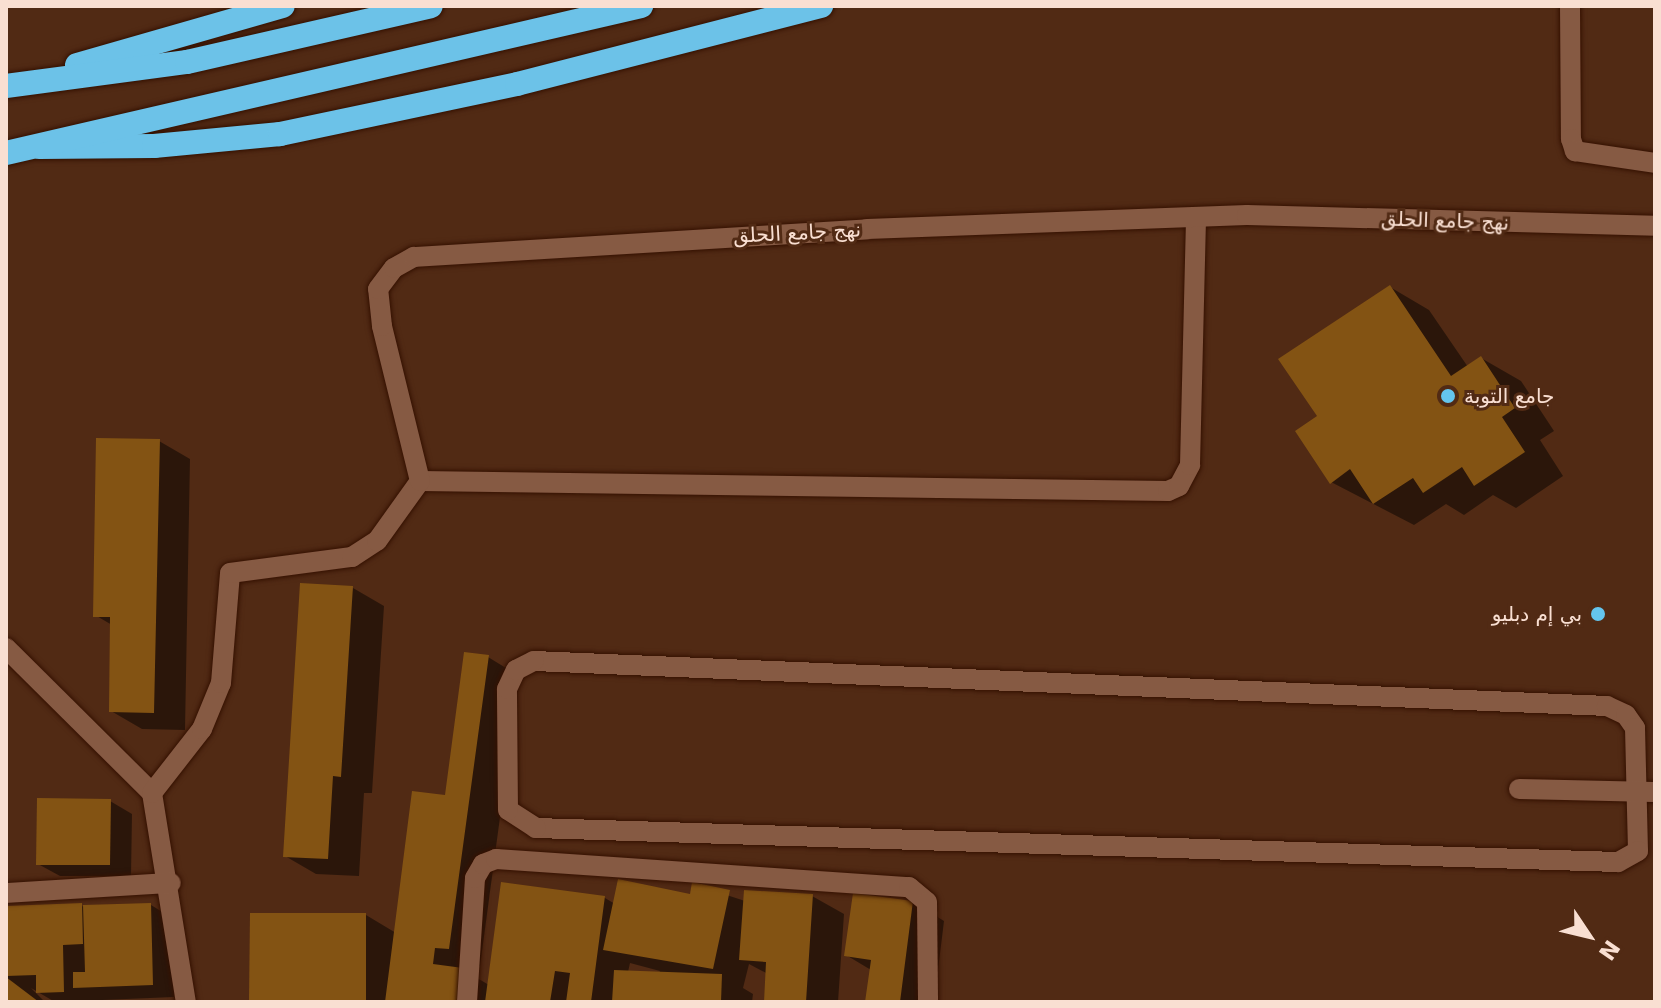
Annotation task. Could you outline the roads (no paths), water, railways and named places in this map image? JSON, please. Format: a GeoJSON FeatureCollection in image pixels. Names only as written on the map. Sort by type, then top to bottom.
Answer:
{"type":"FeatureCollection","features":[{"type":"Feature","properties":{"kind":"highway"},"geometry":{"type":"LineString","coordinates":[[14,84],[283,6]]}},
{"type":"Feature","properties":{"kind":"highway"},"geometry":{"type":"LineString","coordinates":[[14,84],[187,62],[431,6]]}},
{"type":"Feature","properties":{"kind":"highway"},"geometry":{"type":"LineString","coordinates":[[6,153],[534,35],[641,6]]}},
{"type":"Feature","properties":{"kind":"highway"},"geometry":{"type":"LineString","coordinates":[[39,147],[154,146],[280,134],[517,84],[821,6]]}},
{"type":"Feature","properties":{"kind":"street"},"geometry":{"type":"LineString","coordinates":[[1570,6],[1571,139],[1575,151],[1655,163]]}},
{"type":"Feature","properties":{"kind":"street"},"geometry":{"type":"LineString","coordinates":[[152,793],[202,729],[221,683],[230,573],[352,557],[377,541],[420,481],[1168,491],[1179,486],[1190,465],[1196,217]]}},
{"type":"Feature","properties":{"kind":"street","name":"نهج جامع الحلق"},"geometry":{"type":"LineString","coordinates":[[420,481],[382,326],[378,289],[394,268],[414,257],[851,230],[1196,217],[1655,226]]}},
{"type":"Feature","properties":{"kind":"street"},"geometry":{"type":"LineString","coordinates":[[6,648],[152,793],[171,883],[186,1002]]}},
{"type":"Feature","properties":{"kind":"street"},"geometry":{"type":"LineString","coordinates":[[534,661],[1607,706],[1626,715],[1635,728],[1647,792],[1638,851],[1618,862],[536,828],[508,810],[507,689],[516,670],[534,661]]}},
{"type":"Feature","properties":{"kind":"street"},"geometry":{"type":"LineString","coordinates":[[1519,789],[1647,792]]}},
{"type":"Feature","properties":{"kind":"street"},"geometry":{"type":"LineString","coordinates":[[467,1002],[475,878],[483,864],[496,859],[909,887],[927,902],[928,1002]]}},
{"type":"Feature","properties":{"kind":"street"},"geometry":{"type":"LineString","coordinates":[[6,893],[171,883]]}},
{"type":"Feature","properties":{"kind":"place","name":"جامع التوبة"},"geometry":{"type":"Point","coordinates":[1448,396]}},
{"type":"Feature","properties":{"kind":"place","name":"بي إم دبليو"},"geometry":{"type":"Point","coordinates":[1598,614]}}]}
